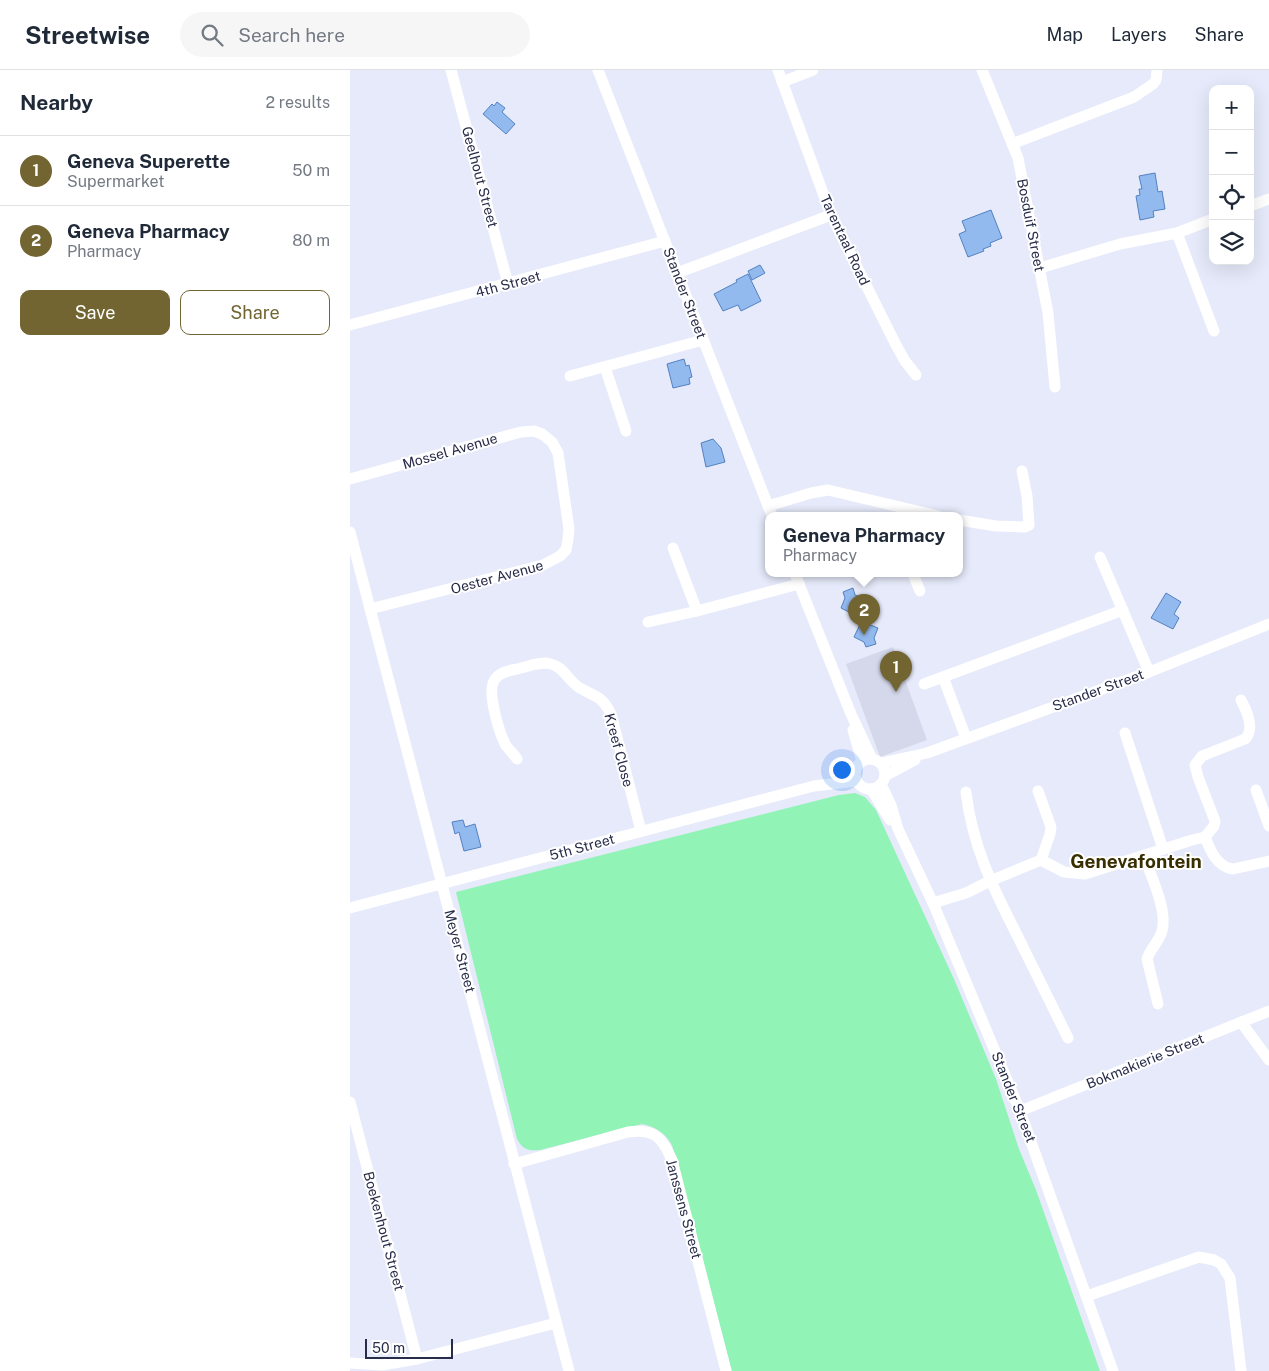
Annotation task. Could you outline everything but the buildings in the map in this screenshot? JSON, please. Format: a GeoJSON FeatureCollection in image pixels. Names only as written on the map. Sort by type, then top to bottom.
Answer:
{"type":"FeatureCollection","features":[{"type":"Feature","properties":{"kind":"street","name":"Geelhout Street"},"geometry":{"type":"LineString","coordinates":[[451,70],[508,284]]}},
{"type":"Feature","properties":{"kind":"street","name":"Stander Street"},"geometry":{"type":"LineString","coordinates":[[598,70],[770,511]]}},
{"type":"Feature","properties":{"kind":"street","name":"Tarentaal Road"},"geometry":{"type":"LineString","coordinates":[[778,70],[830,215],[896,345],[905,361],[916,374]]}},
{"type":"Feature","properties":{"kind":"street"},"geometry":{"type":"LineString","coordinates":[[782,82],[812,70]]}},
{"type":"Feature","properties":{"kind":"street","name":"Bosduif Street"},"geometry":{"type":"LineString","coordinates":[[982,70],[1018,158],[1048,313],[1055,386]]}},
{"type":"Feature","properties":{"kind":"street"},"geometry":{"type":"LineString","coordinates":[[1012,144],[1134,97],[1153,84],[1156,80],[1157,70]]}},
{"type":"Feature","properties":{"kind":"street"},"geometry":{"type":"LineString","coordinates":[[1254,205],[1269,199]]}},
{"type":"Feature","properties":{"kind":"street"},"geometry":{"type":"LineString","coordinates":[[677,272],[830,215]]}},
{"type":"Feature","properties":{"kind":"street"},"geometry":{"type":"LineString","coordinates":[[1040,268],[1120,244],[1177,232],[1210,220]]}},
{"type":"Feature","properties":{"kind":"street"},"geometry":{"type":"LineString","coordinates":[[1177,232],[1214,331]]}},
{"type":"Feature","properties":{"kind":"street","name":"4th Street"},"geometry":{"type":"LineString","coordinates":[[350,325],[665,241]]}},
{"type":"Feature","properties":{"kind":"street"},"geometry":{"type":"LineString","coordinates":[[570,376],[703,340]]}},
{"type":"Feature","properties":{"kind":"street"},"geometry":{"type":"LineString","coordinates":[[605,367],[626,431]]}},
{"type":"Feature","properties":{"kind":"street","name":"Mossel Avenue"},"geometry":{"type":"LineString","coordinates":[[350,479],[521,432],[534,431],[549,438]]}},
{"type":"Feature","properties":{"kind":"street","name":"Oester Avenue"},"geometry":{"type":"LineString","coordinates":[[370,609],[543,565],[560,556],[566,550],[569,529],[558,453],[549,438]]}},
{"type":"Feature","properties":{"kind":"street"},"geometry":{"type":"LineString","coordinates":[[963,521],[996,526],[1025,527],[1029,525],[1030,518],[1022,471]]}},
{"type":"Feature","properties":{"kind":"street"},"geometry":{"type":"LineString","coordinates":[[770,511],[811,493],[828,490],[905,512]]}},
{"type":"Feature","properties":{"kind":"street","name":"Meyer Street"},"geometry":{"type":"LineString","coordinates":[[350,532],[569,1371]]}},
{"type":"Feature","properties":{"kind":"street"},"geometry":{"type":"LineString","coordinates":[[673,548],[697,611]]}},
{"type":"Feature","properties":{"kind":"street"},"geometry":{"type":"LineString","coordinates":[[1100,557],[1148,672]]}},
{"type":"Feature","properties":{"kind":"street"},"geometry":{"type":"LineString","coordinates":[[914,577],[920,591]]}},
{"type":"Feature","properties":{"kind":"street"},"geometry":{"type":"LineString","coordinates":[[648,622],[697,611],[797,579],[851,714],[865,766],[860,786],[879,783],[884,767],[865,766]]}},
{"type":"Feature","properties":{"kind":"street"},"geometry":{"type":"LineString","coordinates":[[924,684],[1123,610]]}},
{"type":"Feature","properties":{"kind":"street","name":"Stander Street"},"geometry":{"type":"LineString","coordinates":[[865,766],[927,753],[1148,672],[1269,624]]}},
{"type":"Feature","properties":{"kind":"street","name":"Kreef Close"},"geometry":{"type":"LineString","coordinates":[[518,759],[506,745],[499,729],[491,692],[492,684],[502,673],[539,663],[549,663],[564,671],[571,682],[579,688],[605,702],[611,714],[641,831]]}},
{"type":"Feature","properties":{"kind":"street"},"geometry":{"type":"LineString","coordinates":[[943,677],[966,738]]}},
{"type":"Feature","properties":{"kind":"street"},"geometry":{"type":"LineString","coordinates":[[1041,860],[1064,872],[1081,875],[1206,837],[1215,821],[1195,765],[1202,756],[1248,737],[1250,729],[1246,710],[1241,700]]}},
{"type":"Feature","properties":{"kind":"street"},"geometry":{"type":"LineString","coordinates":[[1125,733],[1162,849]]}},
{"type":"Feature","properties":{"kind":"street","name":"Stander Street"},"geometry":{"type":"LineString","coordinates":[[927,753],[879,783],[891,806],[898,829],[933,903],[1020,1111],[1113,1371]]}},
{"type":"Feature","properties":{"kind":"street","name":"5th Street"},"geometry":{"type":"LineString","coordinates":[[350,908],[814,786],[865,766]]}},
{"type":"Feature","properties":{"kind":"street"},"geometry":{"type":"LineString","coordinates":[[1256,790],[1269,826]]}},
{"type":"Feature","properties":{"kind":"street"},"geometry":{"type":"LineString","coordinates":[[933,903],[966,893],[1041,860],[1051,827],[1038,791]]}},
{"type":"Feature","properties":{"kind":"street"},"geometry":{"type":"LineString","coordinates":[[966,792],[969,817],[976,843],[990,881],[1068,1038]]}},
{"type":"Feature","properties":{"kind":"street"},"geometry":{"type":"LineString","coordinates":[[1206,837],[1216,858],[1225,867],[1233,869],[1269,861]]}},
{"type":"Feature","properties":{"kind":"street"},"geometry":{"type":"LineString","coordinates":[[1144,856],[1164,919],[1161,935],[1147,959],[1158,1004]]}},
{"type":"Feature","properties":{"kind":"street","name":"Bokmakierie Street"},"geometry":{"type":"LineString","coordinates":[[1020,1111],[1269,1011]]}},
{"type":"Feature","properties":{"kind":"street"},"geometry":{"type":"LineString","coordinates":[[1241,1022],[1269,1060]]}},
{"type":"Feature","properties":{"kind":"street","name":"Boekenhout Street"},"geometry":{"type":"LineString","coordinates":[[350,1102],[417,1359]]}},
{"type":"Feature","properties":{"kind":"street","name":"Janssens Street"},"geometry":{"type":"LineString","coordinates":[[514,1164],[628,1132],[641,1130],[657,1136],[666,1146],[672,1160],[726,1371]]}},
{"type":"Feature","properties":{"kind":"street"},"geometry":{"type":"LineString","coordinates":[[1087,1296],[1199,1257],[1214,1260],[1221,1264],[1230,1278],[1241,1371]]}},
{"type":"Feature","properties":{"kind":"street"},"geometry":{"type":"LineString","coordinates":[[350,1363],[382,1364],[417,1359],[556,1322]]}},
{"type":"Feature","properties":{"kind":"shaded area"},"geometry":{"type":"Polygon","coordinates":[[[893,647],[927,740],[880,757],[846,664],[893,647]]]}},
{"type":"Feature","properties":{"kind":"green space"},"geometry":{"type":"Polygon","coordinates":[[[855,793],[865,797],[876,810],[954,979],[996,1079],[1019,1149],[1036,1190],[1100,1371],[732,1371],[672,1145],[666,1137],[656,1129],[642,1124],[540,1150],[526,1149],[521,1146],[517,1139],[456,892],[839,795],[855,793]]]}},
{"type":"Feature","properties":{"kind":"place","name":"Geneva Pharmacy"},"geometry":{"type":"Point","coordinates":[864,635]}},
{"type":"Feature","properties":{"kind":"place","name":"Geneva Superette"},"geometry":{"type":"Point","coordinates":[896,692]}},
{"type":"Feature","properties":{"kind":"district","name":"Genevafontein"},"geometry":{"type":"Point","coordinates":[1136,861]}}]}
